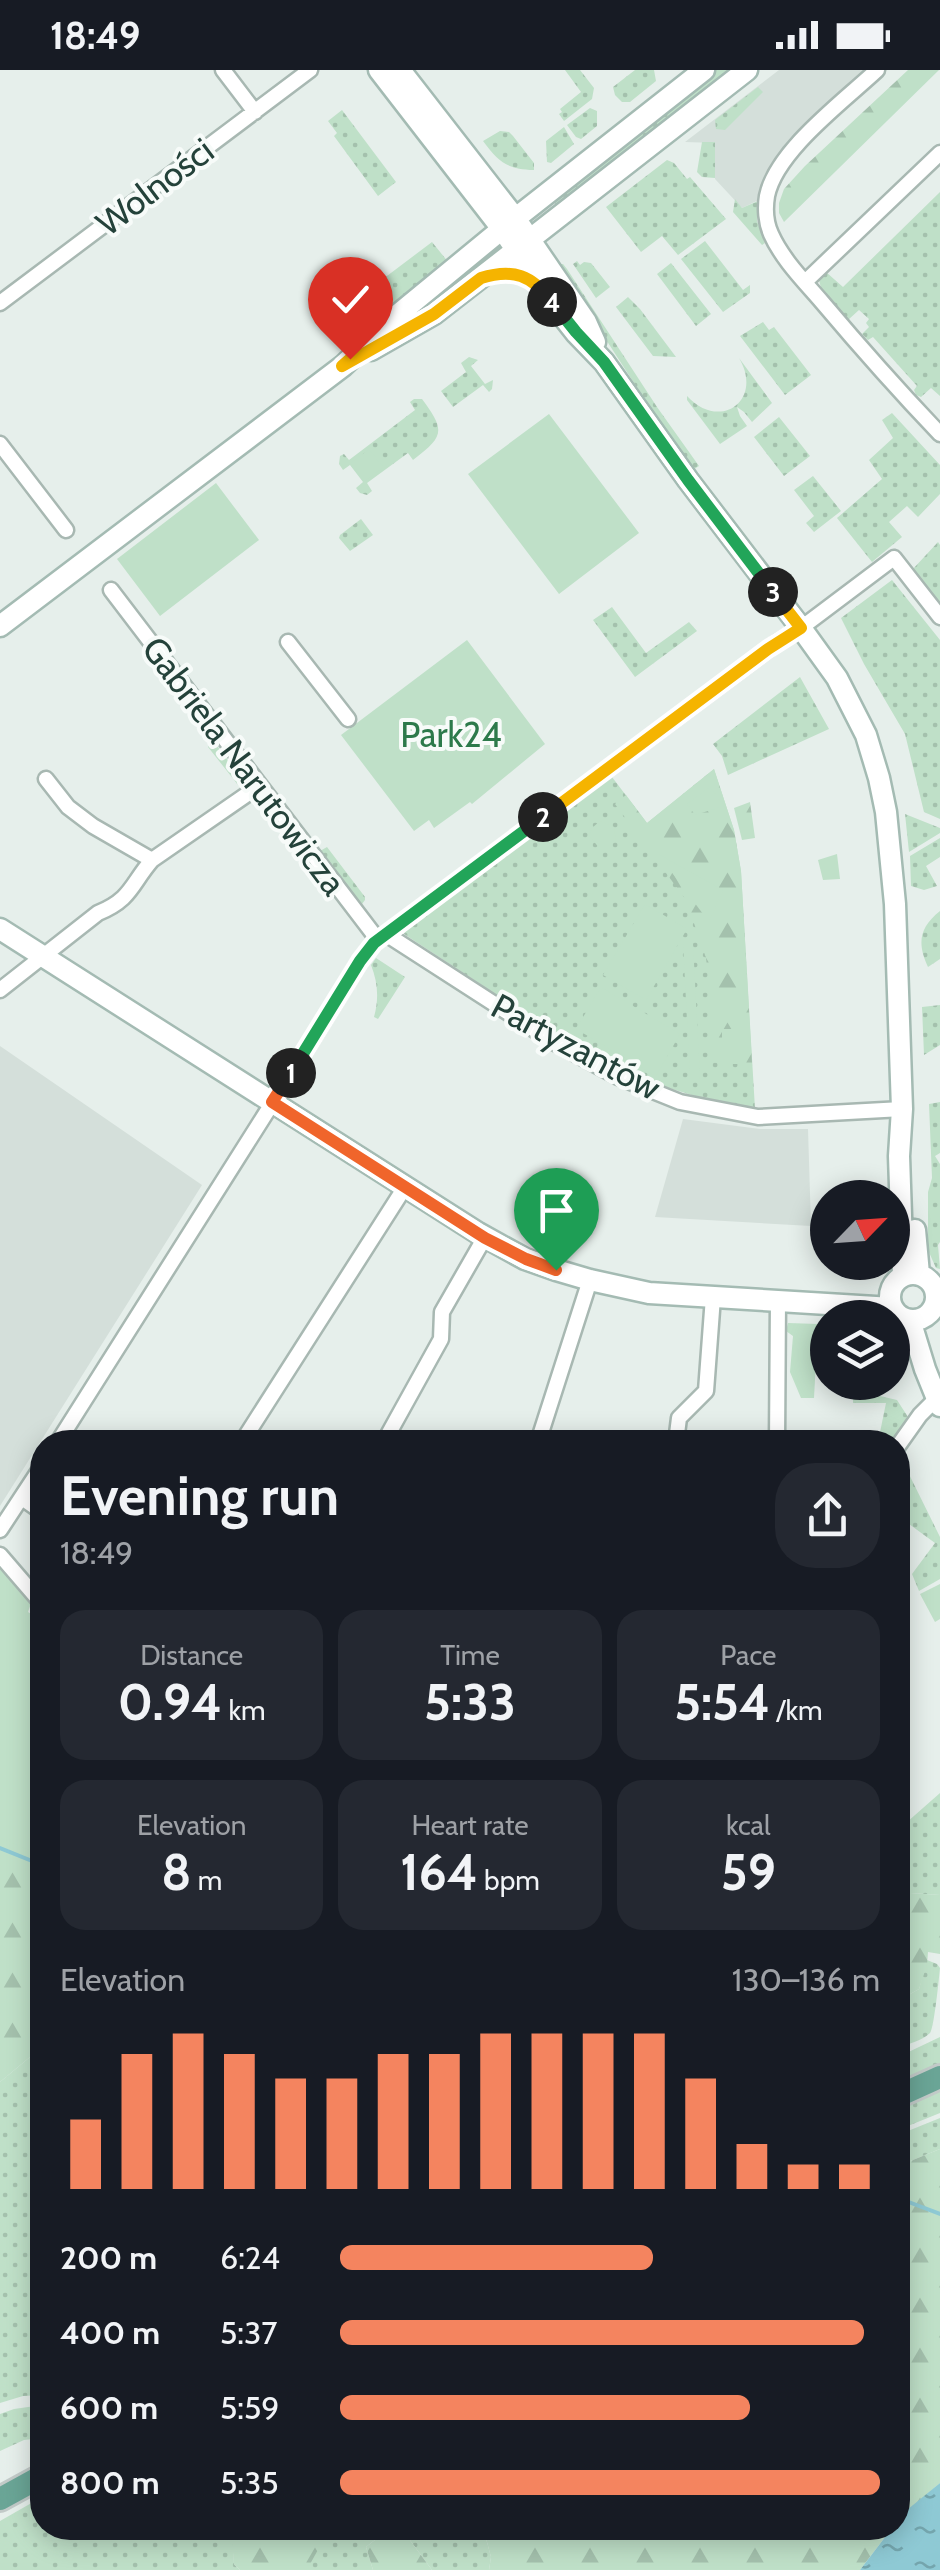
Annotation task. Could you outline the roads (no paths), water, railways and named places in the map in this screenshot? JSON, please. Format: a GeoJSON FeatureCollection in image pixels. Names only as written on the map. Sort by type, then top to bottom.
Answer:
{"type":"FeatureCollection","features":[{"type":"Feature","properties":{"kind":"main road"},"geometry":{"type":"LineString","coordinates":[[910,2091],[940,2078]]}},
{"type":"Feature","properties":{"kind":"main road"},"geometry":{"type":"LineString","coordinates":[[0,2498],[30,2482]]}},
{"type":"Feature","properties":{"kind":"street"},"geometry":{"type":"LineString","coordinates":[[223,70],[255,112]]}},
{"type":"Feature","properties":{"kind":"street","name":"Wolności"},"geometry":{"type":"LineString","coordinates":[[0,303],[310,70]]}},
{"type":"Feature","properties":{"kind":"street"},"geometry":{"type":"LineString","coordinates":[[379,70],[454,166],[508,224]]}},
{"type":"Feature","properties":{"kind":"street"},"geometry":{"type":"LineString","coordinates":[[400,70],[484,180],[508,224],[552,288],[586,322],[604,362],[688,480],[837,678],[866,735],[879,778],[890,842],[895,904],[902,1109],[899,1156],[919,1297],[924,1369],[939,1400],[910,1430]]}},
{"type":"Feature","properties":{"kind":"street"},"geometry":{"type":"LineString","coordinates":[[0,626],[342,366],[395,316],[704,70]]}},
{"type":"Feature","properties":{"kind":"street"},"geometry":{"type":"LineString","coordinates":[[342,366],[434,314],[747,70]]}},
{"type":"Feature","properties":{"kind":"street"},"geometry":{"type":"LineString","coordinates":[[877,70],[791,151],[767,196],[769,230],[804,282],[940,434]]}},
{"type":"Feature","properties":{"kind":"street"},"geometry":{"type":"LineString","coordinates":[[804,282],[940,153]]}},
{"type":"Feature","properties":{"kind":"street"},"geometry":{"type":"LineString","coordinates":[[454,166],[478,218],[472,254]]}},
{"type":"Feature","properties":{"kind":"street"},"geometry":{"type":"LineString","coordinates":[[484,180],[516,192],[550,190]]}},
{"type":"Feature","properties":{"kind":"street"},"geometry":{"type":"LineString","coordinates":[[552,288],[550,245],[558,216]]}},
{"type":"Feature","properties":{"kind":"street"},"geometry":{"type":"LineString","coordinates":[[481,278],[512,273],[552,288]]}},
{"type":"Feature","properties":{"kind":"street"},"geometry":{"type":"LineString","coordinates":[[0,444],[66,530]]}},
{"type":"Feature","properties":{"kind":"street"},"geometry":{"type":"LineString","coordinates":[[66,1430],[360,961],[382,937],[894,558],[940,616]]}},
{"type":"Feature","properties":{"kind":"street","name":"Gabriela Narutowicza"},"geometry":{"type":"LineString","coordinates":[[111,590],[258,786],[382,937]]}},
{"type":"Feature","properties":{"kind":"street"},"geometry":{"type":"LineString","coordinates":[[288,642],[348,719]]}},
{"type":"Feature","properties":{"kind":"street"},"geometry":{"type":"LineString","coordinates":[[46,779],[68,807],[152,860]]}},
{"type":"Feature","properties":{"kind":"street"},"geometry":{"type":"LineString","coordinates":[[0,990],[98,913],[116,906],[138,883],[152,860],[258,786]]}},
{"type":"Feature","properties":{"kind":"street"},"geometry":{"type":"LineString","coordinates":[[0,929],[485,1238],[526,1259],[590,1280],[649,1293],[778,1300],[832,1292],[919,1297]]}},
{"type":"Feature","properties":{"kind":"street","name":"Partyzantów"},"geometry":{"type":"LineString","coordinates":[[382,937],[555,1043],[618,1077],[680,1102],[758,1118],[902,1109]]}},
{"type":"Feature","properties":{"kind":"street"},"geometry":{"type":"LineString","coordinates":[[250,1430],[405,1187]]}},
{"type":"Feature","properties":{"kind":"street"},"geometry":{"type":"LineString","coordinates":[[391,1430],[442,1339],[442,1312],[485,1238]]}},
{"type":"Feature","properties":{"kind":"street"},"geometry":{"type":"LineString","coordinates":[[542,1430],[590,1280]]}},
{"type":"Feature","properties":{"kind":"street"},"geometry":{"type":"LineString","coordinates":[[678,1430],[679,1418],[706,1391],[713,1297]]}},
{"type":"Feature","properties":{"kind":"street"},"geometry":{"type":"LineString","coordinates":[[919,1297],[940,1373]]}},
{"type":"Feature","properties":{"kind":"street"},"geometry":{"type":"LineString","coordinates":[[778,1300],[778,1430]]}},
{"type":"Feature","properties":{"kind":"street"},"geometry":{"type":"LineString","coordinates":[[0,1530],[30,1485]]}},
{"type":"Feature","properties":{"kind":"street"},"geometry":{"type":"LineString","coordinates":[[22,1498],[30,1504]]}},
{"type":"Feature","properties":{"kind":"street"},"geometry":{"type":"LineString","coordinates":[[0,1555],[30,1590]]}},
{"type":"Feature","properties":{"kind":"water"},"geometry":{"type":"Polygon","coordinates":[[[940,2483],[940,2570],[860,2570],[883,2540],[910,2540],[910,2507],[940,2483]]]}},
{"type":"Feature","properties":{"kind":"waterway"},"geometry":{"type":"LineString","coordinates":[[0,1848],[30,1860]]}},
{"type":"Feature","properties":{"kind":"waterway"},"geometry":{"type":"LineString","coordinates":[[910,2203],[940,2214]]}},
{"type":"Feature","properties":{"kind":"park label","name":"Park24"},"geometry":{"type":"Point","coordinates":[451,735]}}]}
